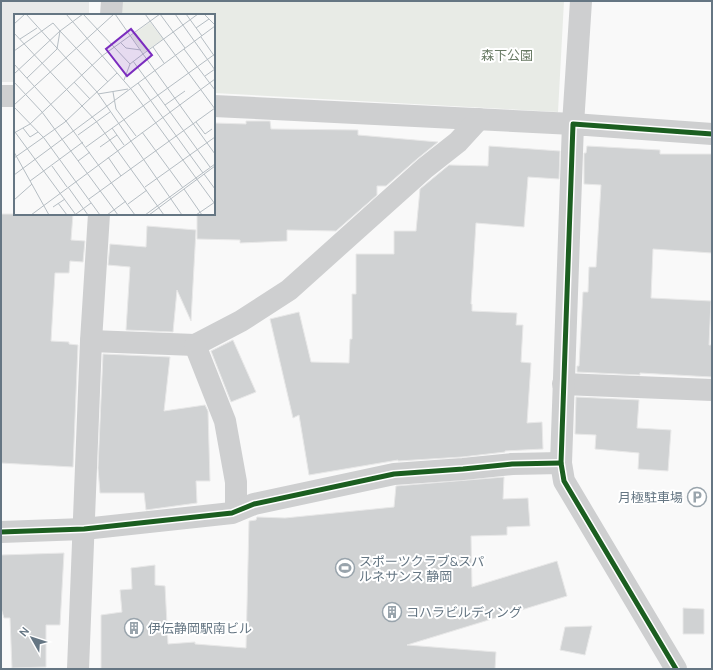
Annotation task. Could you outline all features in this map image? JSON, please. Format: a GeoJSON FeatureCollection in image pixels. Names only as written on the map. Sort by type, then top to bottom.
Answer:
{"type":"FeatureCollection","features":[{"type":"Feature","properties":{"kind":"street"},"geometry":{"type":"LineString","coordinates":[[111,14],[112,1]]}},
{"type":"Feature","properties":{"kind":"street"},"geometry":{"type":"LineString","coordinates":[[581,1],[573,124],[561,463],[564,481],[676,669]]}},
{"type":"Feature","properties":{"kind":"street"},"geometry":{"type":"LineString","coordinates":[[1,96],[14,96]]}},
{"type":"Feature","properties":{"kind":"street"},"geometry":{"type":"LineString","coordinates":[[215,106],[573,124],[712,134]]}},
{"type":"Feature","properties":{"kind":"street"},"geometry":{"type":"LineString","coordinates":[[91,341],[195,345],[241,321],[289,290],[425,168],[458,142],[479,119]]}},
{"type":"Feature","properties":{"kind":"street"},"geometry":{"type":"LineString","coordinates":[[78,669],[91,341],[99,215]]}},
{"type":"Feature","properties":{"kind":"street"},"geometry":{"type":"LineString","coordinates":[[195,345],[225,421],[236,482],[236,511]]}},
{"type":"Feature","properties":{"kind":"street"},"geometry":{"type":"LineString","coordinates":[[563,384],[712,390]]}},
{"type":"Feature","properties":{"kind":"street"},"geometry":{"type":"LineString","coordinates":[[1,532],[84,529],[224,514],[254,504],[394,474],[512,464],[561,463]]}},
{"type":"Feature","properties":{"kind":"shaded area"},"geometry":{"type":"Polygon","coordinates":[[[1,1],[89,1],[89,14],[14,14],[14,82],[1,82],[1,1]]]}},
{"type":"Feature","properties":{"kind":"green space","name":"森下公園"},"geometry":{"type":"Polygon","coordinates":[[[120,1],[564,1],[558,112],[215,93],[215,14],[119,14],[120,1]]]}},
{"type":"Feature","properties":{"kind":"building"},"geometry":{"type":"Polygon","coordinates":[[[246,121],[270,121],[271,129],[358,130],[358,135],[438,142],[386,186],[377,186],[377,195],[336,231],[287,230],[287,241],[240,243],[240,240],[197,239],[197,215],[215,215],[215,123],[246,124],[246,121]]]}},
{"type":"Feature","properties":{"kind":"building"},"geometry":{"type":"Polygon","coordinates":[[[489,146],[560,151],[559,179],[528,177],[524,227],[476,223],[471,304],[472,311],[517,313],[516,325],[523,325],[521,362],[531,363],[527,423],[542,422],[543,449],[505,451],[462,457],[398,460],[309,475],[299,415],[293,418],[270,319],[299,312],[311,362],[349,363],[350,339],[352,339],[352,294],[356,294],[356,254],[394,254],[394,231],[416,231],[420,189],[449,165],[488,166],[489,146]]]}},
{"type":"Feature","properties":{"kind":"building"},"geometry":{"type":"Polygon","coordinates":[[[587,146],[660,150],[660,154],[712,154],[712,253],[653,249],[651,298],[711,301],[709,345],[712,345],[712,377],[640,373],[640,375],[577,372],[577,366],[579,366],[583,292],[588,292],[589,267],[596,267],[601,185],[584,184],[584,153],[586,153],[587,146]]]}},
{"type":"Feature","properties":{"kind":"building"},"geometry":{"type":"Polygon","coordinates":[[[1,214],[73,215],[71,240],[85,241],[83,262],[70,261],[69,273],[55,273],[51,341],[69,342],[69,344],[78,345],[73,467],[1,463],[1,214]]]}},
{"type":"Feature","properties":{"kind":"building"},"geometry":{"type":"Polygon","coordinates":[[[147,226],[196,230],[191,321],[177,290],[173,332],[126,330],[130,267],[108,265],[110,244],[146,247],[147,226]]]}},
{"type":"Feature","properties":{"kind":"building"},"geometry":{"type":"Polygon","coordinates":[[[233,340],[256,392],[231,402],[211,351],[233,340]]]}},
{"type":"Feature","properties":{"kind":"building"},"geometry":{"type":"Polygon","coordinates":[[[103,354],[170,357],[164,411],[205,405],[208,411],[210,481],[196,481],[197,503],[146,510],[144,493],[100,493],[98,468],[103,354]]]}},
{"type":"Feature","properties":{"kind":"building"},"geometry":{"type":"Polygon","coordinates":[[[576,397],[639,400],[637,428],[671,430],[668,471],[638,469],[639,453],[595,449],[596,435],[575,434],[576,397]]]}},
{"type":"Feature","properties":{"kind":"building"},"geometry":{"type":"Polygon","coordinates":[[[504,477],[503,499],[528,498],[530,526],[507,527],[507,535],[471,536],[472,587],[557,561],[567,596],[407,645],[496,652],[495,669],[101,669],[101,615],[122,612],[120,590],[132,589],[131,568],[155,565],[155,585],[165,586],[168,644],[195,642],[195,644],[246,648],[249,521],[256,520],[257,517],[285,518],[394,507],[396,486],[504,477]]]}},
{"type":"Feature","properties":{"kind":"building"},"geometry":{"type":"Polygon","coordinates":[[[64,553],[60,625],[46,625],[46,667],[12,668],[10,618],[4,618],[1,608],[1,555],[64,553]]]}},
{"type":"Feature","properties":{"kind":"building"},"geometry":{"type":"Polygon","coordinates":[[[683,608],[704,609],[704,634],[683,634],[683,608]]]}},
{"type":"Feature","properties":{"kind":"building"},"geometry":{"type":"Polygon","coordinates":[[[592,626],[585,655],[560,650],[565,627],[592,626]]]}},
{"type":"Feature","properties":{"kind":"cycle path"},"geometry":{"type":"LineString","coordinates":[[676,669],[564,481],[561,463],[573,124],[712,134]]}},
{"type":"Feature","properties":{"kind":"cycle path"},"geometry":{"type":"LineString","coordinates":[[1,532],[84,529],[232,513],[254,504],[394,474],[512,464],[561,463]]}},
{"type":"Feature","properties":{"kind":"place","name":"月極駐車場"},"geometry":{"type":"Point","coordinates":[697,497]}},
{"type":"Feature","properties":{"kind":"place","name":"スポーツクラブ&スパ ルネサンス 静岡"},"geometry":{"type":"Point","coordinates":[345,568]}},
{"type":"Feature","properties":{"kind":"place","name":"コハラビルディング"},"geometry":{"type":"Point","coordinates":[392,612]}},
{"type":"Feature","properties":{"kind":"place","name":"伊伝静岡駅南ビル"},"geometry":{"type":"Point","coordinates":[134,628]}}]}
